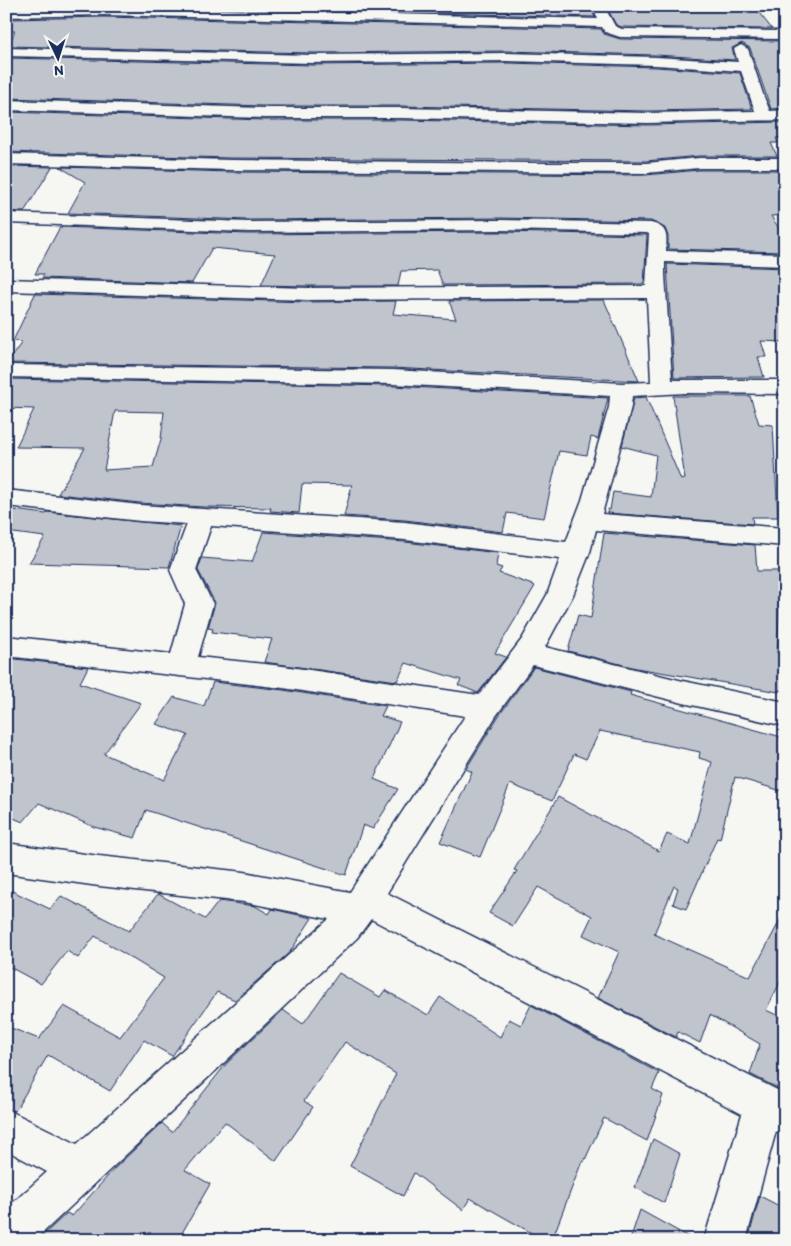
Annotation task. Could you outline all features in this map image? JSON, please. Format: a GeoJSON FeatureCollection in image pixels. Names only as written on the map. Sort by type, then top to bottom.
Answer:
{"type":"FeatureCollection","features":[{"type":"Feature","properties":{"kind":"street"},"geometry":{"type":"LineString","coordinates":[[597,6],[605,23],[614,32],[628,34],[785,35]]}},
{"type":"Feature","properties":{"kind":"street"},"geometry":{"type":"LineString","coordinates":[[6,13],[79,10],[332,11],[605,23]]}},
{"type":"Feature","properties":{"kind":"street"},"geometry":{"type":"LineString","coordinates":[[737,35],[746,67],[764,114]]}},
{"type":"Feature","properties":{"kind":"street"},"geometry":{"type":"LineString","coordinates":[[6,52],[312,59],[497,57],[665,62],[746,67]]}},
{"type":"Feature","properties":{"kind":"street"},"geometry":{"type":"LineString","coordinates":[[6,105],[264,113],[400,113],[648,118],[785,115]]}},
{"type":"Feature","properties":{"kind":"street"},"geometry":{"type":"LineString","coordinates":[[6,159],[212,165],[529,168],[646,168],[699,163],[785,163]]}},
{"type":"Feature","properties":{"kind":"street"},"geometry":{"type":"LineString","coordinates":[[6,218],[248,227],[499,225],[651,228],[658,232],[656,292],[662,387]]}},
{"type":"Feature","properties":{"kind":"street"},"geometry":{"type":"LineString","coordinates":[[657,256],[785,260]]}},
{"type":"Feature","properties":{"kind":"street"},"geometry":{"type":"LineString","coordinates":[[6,285],[308,294],[656,292]]}},
{"type":"Feature","properties":{"kind":"street"},"geometry":{"type":"LineString","coordinates":[[6,371],[394,377],[622,390],[662,387],[785,387]]}},
{"type":"Feature","properties":{"kind":"street"},"geometry":{"type":"LineString","coordinates":[[6,1238],[345,927],[486,708],[527,653],[560,595],[588,522],[620,406],[622,390]]}},
{"type":"Feature","properties":{"kind":"street"},"geometry":{"type":"LineString","coordinates":[[6,498],[140,513],[405,531],[577,552]]}},
{"type":"Feature","properties":{"kind":"street"},"geometry":{"type":"LineString","coordinates":[[181,666],[200,604],[185,577],[184,570],[202,517]]}},
{"type":"Feature","properties":{"kind":"street"},"geometry":{"type":"LineString","coordinates":[[588,522],[785,537]]}},
{"type":"Feature","properties":{"kind":"street"},"geometry":{"type":"LineString","coordinates":[[6,646],[283,677],[486,708]]}},
{"type":"Feature","properties":{"kind":"street"},"geometry":{"type":"LineString","coordinates":[[527,653],[683,692],[785,714]]}},
{"type":"Feature","properties":{"kind":"street"},"geometry":{"type":"LineString","coordinates":[[6,858],[99,871],[244,887],[361,904],[775,1110],[725,1240]]}},
{"type":"Feature","properties":{"kind":"street"},"geometry":{"type":"LineString","coordinates":[[6,1129],[81,1168]]}},
{"type":"Feature","properties":{"kind":"building"},"geometry":{"type":"Polygon","coordinates":[[[150,6],[590,7],[595,17],[150,6]]]}},
{"type":"Feature","properties":{"kind":"building"},"geometry":{"type":"Polygon","coordinates":[[[606,6],[679,6],[681,11],[756,9],[772,29],[622,27],[616,25],[606,6]]]}},
{"type":"Feature","properties":{"kind":"building"},"geometry":{"type":"Polygon","coordinates":[[[104,17],[601,29],[604,34],[620,39],[782,41],[785,45],[785,108],[771,109],[750,48],[742,43],[732,48],[735,60],[656,55],[506,51],[312,53],[8,46],[15,31],[6,32],[11,19],[104,17]]]}},
{"type":"Feature","properties":{"kind":"building"},"geometry":{"type":"Polygon","coordinates":[[[6,58],[312,65],[506,63],[656,67],[740,73],[752,109],[648,111],[400,106],[264,106],[6,98],[6,58]]]}},
{"type":"Feature","properties":{"kind":"building"},"geometry":{"type":"Polygon","coordinates":[[[6,112],[264,120],[400,120],[648,125],[785,122],[785,138],[776,138],[778,143],[771,143],[777,156],[699,156],[646,161],[231,158],[6,152],[6,112]]]}},
{"type":"Feature","properties":{"kind":"building"},"geometry":{"type":"Polygon","coordinates":[[[6,166],[52,167],[24,212],[6,211],[6,166]]]}},
{"type":"Feature","properties":{"kind":"building"},"geometry":{"type":"Polygon","coordinates":[[[60,167],[231,172],[646,175],[699,170],[784,170],[785,215],[771,216],[785,238],[785,252],[668,249],[668,236],[665,228],[651,221],[499,218],[248,220],[68,213],[85,182],[60,167]]]}},
{"type":"Feature","properties":{"kind":"building"},"geometry":{"type":"Polygon","coordinates":[[[60,227],[248,234],[499,232],[647,235],[644,284],[443,285],[437,270],[401,271],[398,286],[308,286],[261,285],[275,254],[212,248],[192,283],[42,278],[44,274],[35,274],[60,227]]]}},
{"type":"Feature","properties":{"kind":"building"},"geometry":{"type":"Polygon","coordinates":[[[667,264],[785,268],[785,342],[761,341],[766,357],[758,357],[764,377],[674,378],[667,264]]]}},
{"type":"Feature","properties":{"kind":"building"},"geometry":{"type":"Polygon","coordinates":[[[35,294],[308,302],[396,301],[393,314],[456,319],[449,301],[604,300],[639,381],[393,368],[7,363],[22,342],[13,341],[35,294]]]}},
{"type":"Feature","properties":{"kind":"building"},"geometry":{"type":"Polygon","coordinates":[[[6,379],[393,386],[608,398],[598,439],[591,437],[587,455],[559,451],[544,518],[507,513],[503,532],[405,520],[344,516],[352,485],[302,484],[299,513],[270,511],[271,508],[203,507],[140,503],[58,494],[85,448],[16,447],[34,409],[6,408],[6,379]],[[115,411],[104,470],[153,467],[161,439],[164,412],[115,411]]]}},
{"type":"Feature","properties":{"kind":"building"},"geometry":{"type":"Polygon","coordinates":[[[673,396],[750,396],[759,424],[773,425],[778,517],[752,517],[753,524],[607,513],[608,509],[610,510],[613,492],[651,497],[656,455],[622,446],[634,398],[646,397],[681,480],[685,479],[673,396]]]}},
{"type":"Feature","properties":{"kind":"building"},"geometry":{"type":"Polygon","coordinates":[[[6,509],[181,526],[169,567],[29,563],[45,537],[6,532],[6,509]]]}},
{"type":"Feature","properties":{"kind":"building"},"geometry":{"type":"Polygon","coordinates":[[[263,532],[405,542],[498,553],[496,566],[502,568],[499,573],[535,586],[495,653],[506,657],[478,693],[458,685],[461,680],[406,663],[397,681],[264,662],[272,639],[212,632],[213,629],[208,628],[215,603],[198,570],[202,558],[252,562],[263,532]]]}},
{"type":"Feature","properties":{"kind":"building"},"geometry":{"type":"Polygon","coordinates":[[[604,533],[755,545],[757,571],[785,571],[785,603],[780,603],[777,653],[785,655],[785,691],[779,690],[779,692],[636,668],[568,651],[578,615],[591,618],[604,533]]]}},
{"type":"Feature","properties":{"kind":"building"},"geometry":{"type":"Polygon","coordinates":[[[6,658],[88,667],[80,683],[141,703],[104,754],[164,780],[188,735],[156,724],[174,697],[204,706],[213,682],[283,690],[386,706],[381,716],[400,722],[374,779],[398,789],[373,829],[363,825],[346,875],[146,810],[135,838],[94,827],[39,803],[23,822],[6,815],[6,658]]]}},
{"type":"Feature","properties":{"kind":"building"},"geometry":{"type":"Polygon","coordinates":[[[534,667],[631,692],[630,695],[785,738],[785,792],[735,777],[720,839],[717,838],[686,909],[673,904],[678,888],[674,886],[654,934],[750,977],[785,911],[785,973],[766,1010],[785,1019],[785,1092],[750,1074],[760,1044],[710,1015],[700,1043],[678,1032],[676,1037],[598,998],[619,952],[583,935],[592,916],[538,887],[513,926],[489,913],[517,871],[514,870],[558,797],[659,851],[667,834],[690,844],[712,762],[699,758],[700,752],[600,731],[586,759],[574,754],[552,801],[510,784],[480,857],[440,842],[472,772],[466,769],[498,717],[534,667]]]}},
{"type":"Feature","properties":{"kind":"building"},"geometry":{"type":"Polygon","coordinates":[[[6,888],[50,909],[61,896],[129,931],[158,894],[205,919],[219,901],[255,906],[269,914],[272,909],[312,918],[290,952],[235,1000],[217,992],[172,1056],[144,1040],[110,1091],[48,1055],[15,1111],[6,1107],[6,1026],[39,1039],[64,1006],[120,1037],[164,978],[95,936],[78,958],[67,951],[41,984],[6,965],[6,888]]]}},
{"type":"Feature","properties":{"kind":"building"},"geometry":{"type":"Polygon","coordinates":[[[339,973],[380,997],[385,990],[428,1015],[440,997],[500,1037],[509,1019],[521,1025],[531,1005],[659,1073],[652,1089],[663,1095],[647,1141],[604,1118],[584,1162],[582,1161],[552,1240],[544,1240],[470,1198],[463,1210],[414,1173],[403,1196],[350,1166],[396,1074],[345,1042],[304,1101],[313,1107],[276,1161],[225,1122],[185,1170],[210,1184],[178,1240],[38,1240],[67,1213],[72,1216],[115,1168],[162,1123],[172,1132],[226,1064],[283,1010],[303,1024],[339,973]]]}},
{"type":"Feature","properties":{"kind":"building"},"geometry":{"type":"Polygon","coordinates":[[[653,1139],[680,1154],[664,1203],[635,1187],[653,1139]]]}},
{"type":"Feature","properties":{"kind":"building"},"geometry":{"type":"Polygon","coordinates":[[[760,1196],[785,1209],[785,1240],[748,1240],[760,1196]]]}},
{"type":"Feature","properties":{"kind":"building"},"geometry":{"type":"Polygon","coordinates":[[[640,1210],[694,1240],[630,1240],[640,1210]]]}}]}
